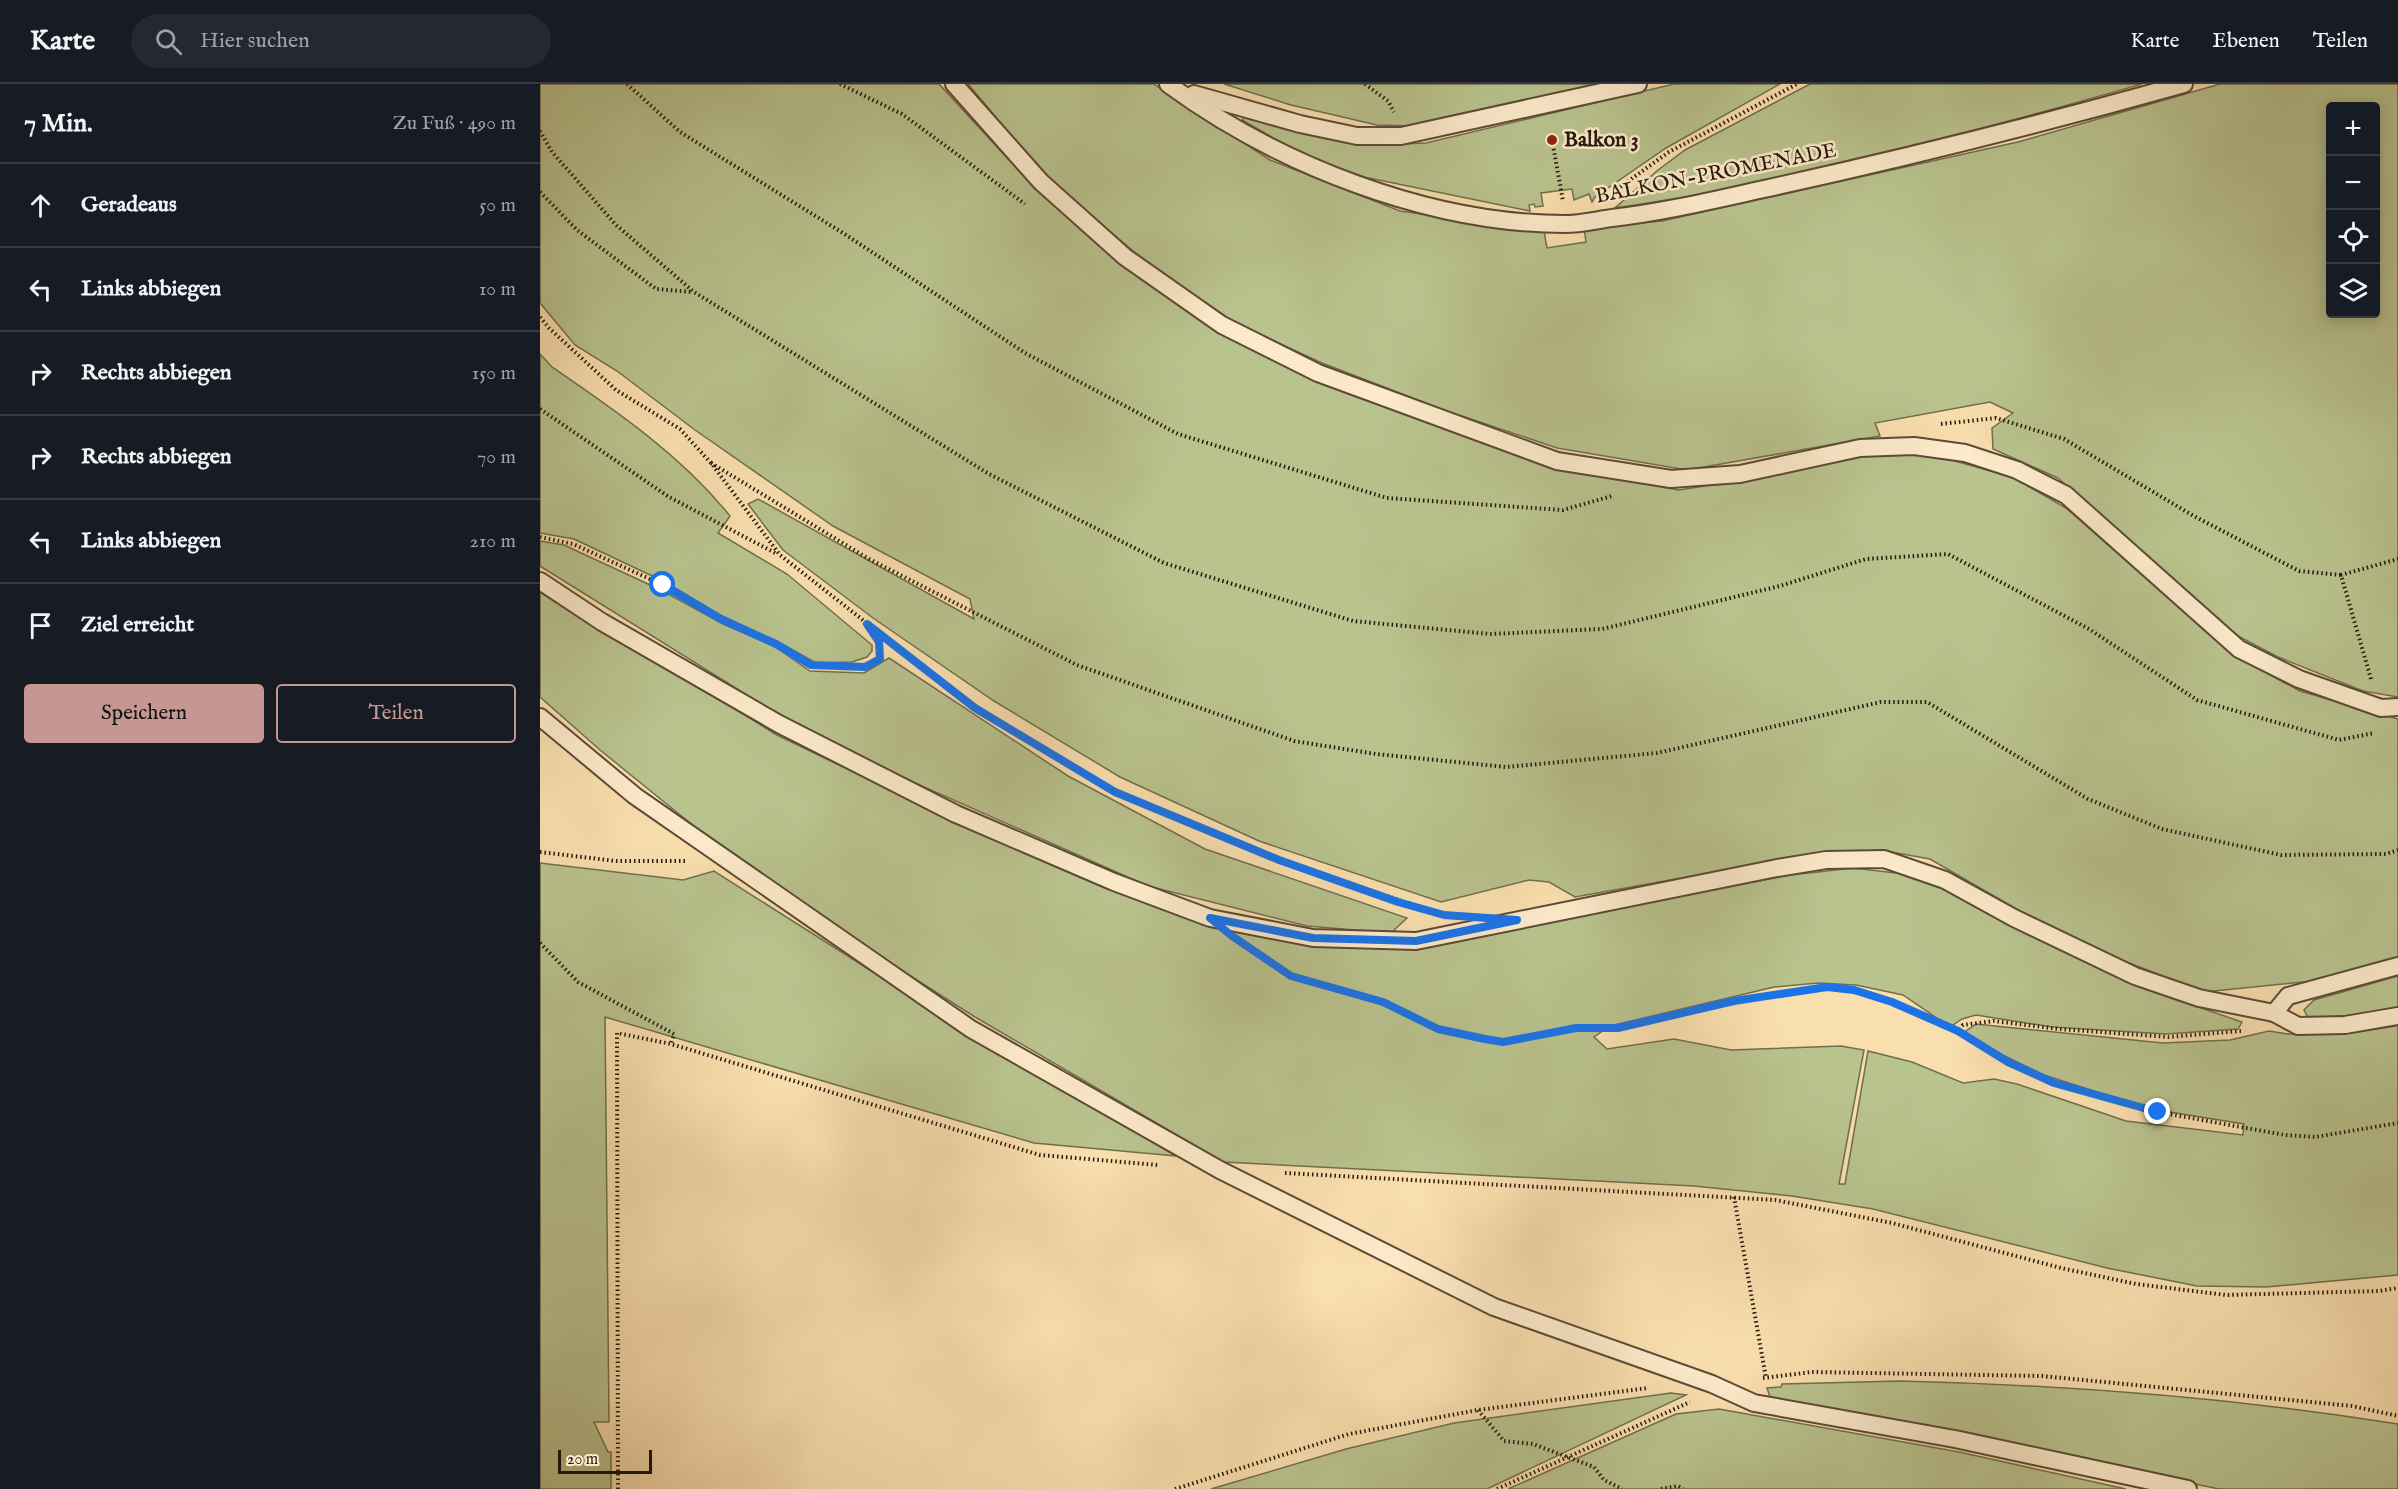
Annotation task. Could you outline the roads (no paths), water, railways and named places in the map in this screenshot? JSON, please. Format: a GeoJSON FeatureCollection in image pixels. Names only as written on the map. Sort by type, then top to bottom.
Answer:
{"type":"FeatureCollection","features":[{"type":"Feature","properties":{"kind":"lane"},"geometry":{"type":"LineString","coordinates":[[954,84],[1041,182],[1125,257],[1221,325],[1318,373],[1557,460],[1671,478],[1740,474],[1860,448],[1914,446],[1965,453],[2017,470],[2066,495],[2239,649],[2299,679],[2390,707]]}},
{"type":"Feature","properties":{"kind":"lane"},"geometry":{"type":"LineString","coordinates":[[1169,86],[1300,124],[1357,136],[1401,136],[1638,84]]}},
{"type":"Feature","properties":{"kind":"lane","name":"BALKON-PROMENADE"},"geometry":{"type":"LineString","coordinates":[[1169,86],[1272,148],[1396,198],[1504,221],[1567,224],[1656,213],[1847,171],[2055,120],[2184,84]]}},
{"type":"Feature","properties":{"kind":"lane"},"geometry":{"type":"LineString","coordinates":[[540,581],[602,622],[779,724],[946,809],[1114,882],[1210,918],[1313,938],[1416,941],[1777,868],[1826,860],[1884,859],[1945,880],[2014,918],[2134,976],[2199,999],[2274,1013],[2298,1026],[2346,1025],[2398,1016]]}},
{"type":"Feature","properties":{"kind":"lane"},"geometry":{"type":"LineString","coordinates":[[540,717],[635,796],[725,861],[971,1029],[1220,1170],[1494,1307],[1712,1384],[1754,1403],[1955,1438],[2188,1489]]}},
{"type":"Feature","properties":{"kind":"lane"},"geometry":{"type":"LineString","coordinates":[[2274,1013],[2288,996],[2398,966]]}},
{"type":"Feature","properties":{"kind":"place","name":"Balkon 3"},"geometry":{"type":"Point","coordinates":[1552,140]}}]}
